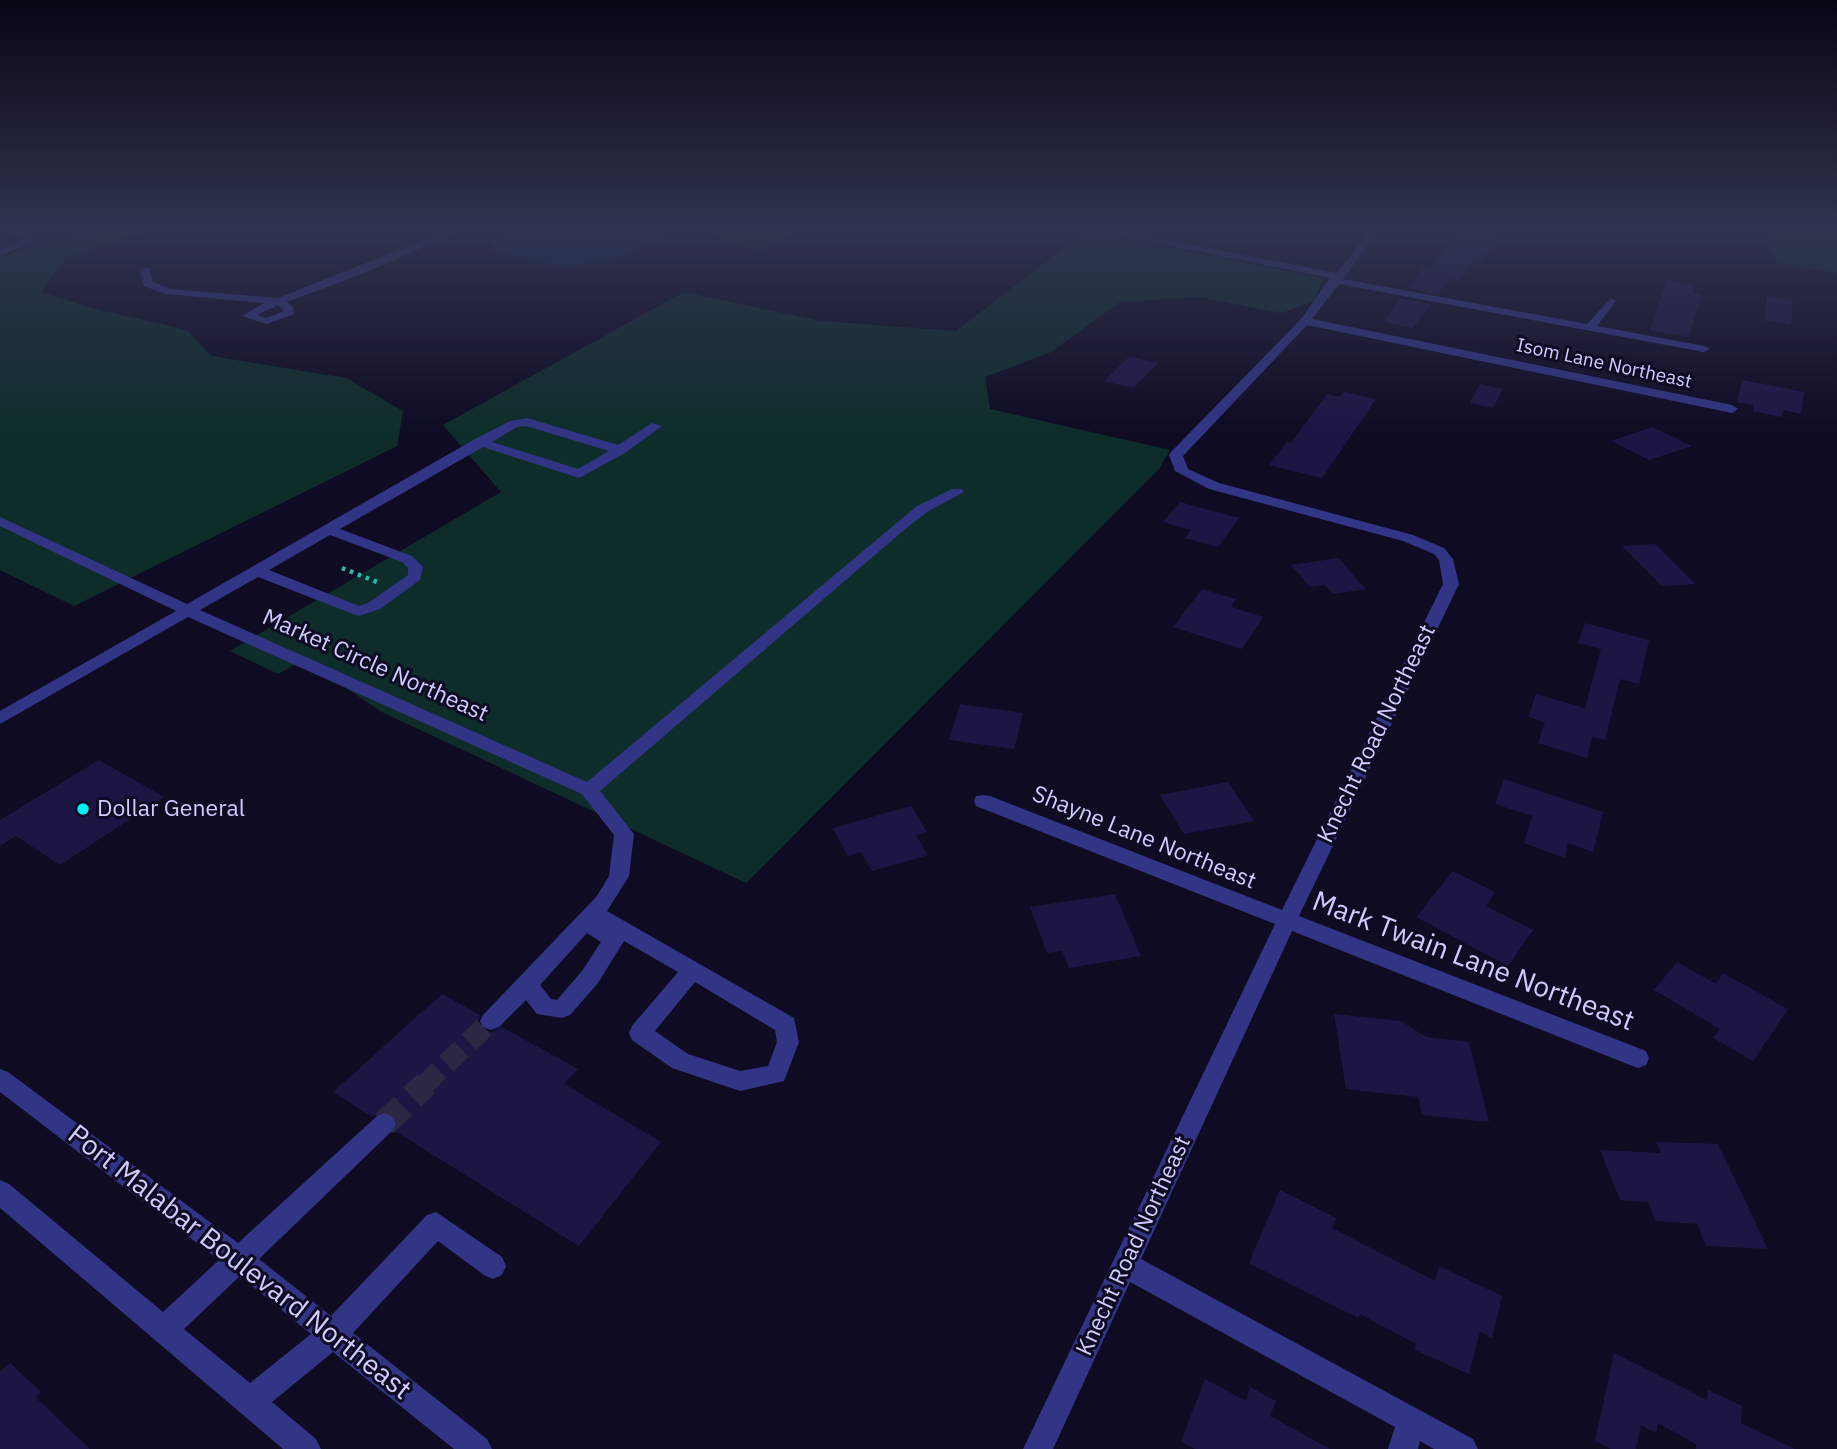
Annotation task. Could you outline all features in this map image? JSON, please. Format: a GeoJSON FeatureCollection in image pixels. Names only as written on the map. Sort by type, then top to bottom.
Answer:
{"type":"FeatureCollection","features":[{"type":"Feature","properties":{"kind":"street"},"geometry":{"type":"LineString","coordinates":[[231,298],[279,302],[290,298]]}},
{"type":"Feature","properties":{"kind":"street","name":"Knecht Road Northeast"},"geometry":{"type":"LineString","coordinates":[[1038,1449],[1287,920],[1451,583],[1446,559],[1439,551],[1408,538],[1214,486],[1182,471],[1175,455],[1305,321],[1322,298]]}},
{"type":"Feature","properties":{"kind":"street"},"geometry":{"type":"LineString","coordinates":[[1438,298],[1704,349]]}},
{"type":"Feature","properties":{"kind":"street"},"geometry":{"type":"LineString","coordinates":[[1590,327],[1611,301]]}},
{"type":"Feature","properties":{"kind":"street","name":"Isom Lane Northeast"},"geometry":{"type":"LineString","coordinates":[[1305,321],[1732,409]]}},
{"type":"Feature","properties":{"kind":"street"},"geometry":{"type":"LineString","coordinates":[[0,718],[513,424],[527,422],[620,450]]}},
{"type":"Feature","properties":{"kind":"street"},"geometry":{"type":"LineString","coordinates":[[480,442],[579,474],[656,426]]}},
{"type":"Feature","properties":{"kind":"street"},"geometry":{"type":"LineString","coordinates":[[589,790],[907,521],[930,504],[957,492]]}},
{"type":"Feature","properties":{"kind":"street","name":"Market Circle Northeast"},"geometry":{"type":"LineString","coordinates":[[0,521],[186,610],[589,790],[624,834],[619,876],[589,918],[491,1021]]}},
{"type":"Feature","properties":{"kind":"street"},"geometry":{"type":"LineString","coordinates":[[255,570],[359,611],[374,606],[415,577],[416,567],[407,559],[326,529]]}},
{"type":"Feature","properties":{"kind":"street","name":"Shayne Lane Northeast"},"geometry":{"type":"LineString","coordinates":[[983,800],[1287,920]]}},
{"type":"Feature","properties":{"kind":"street"},"geometry":{"type":"LineString","coordinates":[[589,918],[692,970],[786,1025],[788,1042],[776,1074],[740,1081],[680,1061],[640,1033],[692,970]]}},
{"type":"Feature","properties":{"kind":"street"},"geometry":{"type":"LineString","coordinates":[[527,985],[545,1008],[562,1009],[590,977],[614,940],[589,918]]}},
{"type":"Feature","properties":{"kind":"street","name":"Mark Twain Lane Northeast"},"geometry":{"type":"LineString","coordinates":[[1287,920],[1639,1058]]}},
{"type":"Feature","properties":{"kind":"street","name":"Port Malabar Boulevard Northeast"},"geometry":{"type":"LineString","coordinates":[[0,1079],[240,1260],[477,1449]]}},
{"type":"Feature","properties":{"kind":"street"},"geometry":{"type":"LineString","coordinates":[[165,1329],[384,1124]]}},
{"type":"Feature","properties":{"kind":"street"},"geometry":{"type":"LineString","coordinates":[[0,1192],[306,1449]]}},
{"type":"Feature","properties":{"kind":"street"},"geometry":{"type":"LineString","coordinates":[[250,1401],[333,1334],[436,1224],[493,1266]]}},
{"type":"Feature","properties":{"kind":"street"},"geometry":{"type":"LineString","coordinates":[[1126,1265],[1463,1449]]}},
{"type":"Feature","properties":{"kind":"street"},"geometry":{"type":"LineString","coordinates":[[1403,1449],[1411,1421]]}},
{"type":"Feature","properties":{"kind":"green space"},"geometry":{"type":"Polygon","coordinates":[[[0,298],[59,298],[91,308],[187,330],[211,356],[346,378],[403,411],[397,446],[74,606],[0,570],[0,298]]]}},
{"type":"Feature","properties":{"kind":"green space"},"geometry":{"type":"Polygon","coordinates":[[[674,298],[710,298],[820,321],[956,331],[1000,298],[1190,298],[1120,302],[1051,352],[985,377],[990,409],[1170,450],[1159,469],[746,883],[382,712],[304,660],[278,674],[230,651],[501,492],[443,425],[674,298]]]}},
{"type":"Feature","properties":{"kind":"green space"},"geometry":{"type":"Polygon","coordinates":[[[1203,298],[1315,298],[1314,301],[1281,313],[1203,298]]]}},
{"type":"Feature","properties":{"kind":"building"},"geometry":{"type":"Polygon","coordinates":[[[1401,298],[1430,304],[1413,328],[1384,322],[1401,298]]]}},
{"type":"Feature","properties":{"kind":"building"},"geometry":{"type":"Polygon","coordinates":[[[1661,298],[1700,298],[1689,337],[1650,330],[1661,298]]]}},
{"type":"Feature","properties":{"kind":"building"},"geometry":{"type":"Polygon","coordinates":[[[1767,298],[1793,300],[1791,325],[1765,320],[1767,298]]]}},
{"type":"Feature","properties":{"kind":"building"},"geometry":{"type":"Polygon","coordinates":[[[1129,357],[1158,363],[1133,388],[1104,381],[1129,357]]]}},
{"type":"Feature","properties":{"kind":"building"},"geometry":{"type":"Polygon","coordinates":[[[1742,380],[1804,392],[1801,414],[1783,410],[1781,417],[1753,411],[1754,405],[1737,402],[1742,380]]]}},
{"type":"Feature","properties":{"kind":"building"},"geometry":{"type":"Polygon","coordinates":[[[1480,384],[1503,389],[1493,408],[1470,403],[1480,384]]]}},
{"type":"Feature","properties":{"kind":"building"},"geometry":{"type":"Polygon","coordinates":[[[1344,392],[1376,399],[1322,478],[1269,465],[1287,442],[1291,443],[1327,394],[1340,397],[1344,392]]]}},
{"type":"Feature","properties":{"kind":"building"},"geometry":{"type":"Polygon","coordinates":[[[1653,427],[1692,446],[1649,460],[1611,441],[1653,427]]]}},
{"type":"Feature","properties":{"kind":"building"},"geometry":{"type":"Polygon","coordinates":[[[1180,502],[1239,518],[1218,547],[1185,538],[1191,530],[1163,522],[1180,502]]]}},
{"type":"Feature","properties":{"kind":"building"},"geometry":{"type":"Polygon","coordinates":[[[1655,544],[1695,584],[1662,586],[1622,546],[1655,544]]]}},
{"type":"Feature","properties":{"kind":"building"},"geometry":{"type":"Polygon","coordinates":[[[1338,558],[1366,589],[1334,594],[1325,585],[1310,587],[1291,565],[1338,558]]]}},
{"type":"Feature","properties":{"kind":"building"},"geometry":{"type":"Polygon","coordinates":[[[1202,589],[1236,599],[1231,607],[1263,617],[1242,649],[1173,627],[1202,589]]]}},
{"type":"Feature","properties":{"kind":"building"},"geometry":{"type":"Polygon","coordinates":[[[1585,623],[1649,640],[1639,684],[1620,679],[1605,740],[1592,737],[1587,758],[1538,743],[1545,722],[1528,717],[1536,694],[1585,708],[1601,649],[1578,643],[1585,623]]]}},
{"type":"Feature","properties":{"kind":"building"},"geometry":{"type":"Polygon","coordinates":[[[960,704],[1023,713],[1014,749],[949,740],[960,704]]]}},
{"type":"Feature","properties":{"kind":"building","name":"Dollar General"},"geometry":{"type":"Polygon","coordinates":[[[99,760],[164,797],[60,865],[16,836],[0,846],[0,820],[99,760]]]}},
{"type":"Feature","properties":{"kind":"building"},"geometry":{"type":"Polygon","coordinates":[[[1504,779],[1603,812],[1593,852],[1568,843],[1565,858],[1524,843],[1532,816],[1495,804],[1504,779]]]}},
{"type":"Feature","properties":{"kind":"building"},"geometry":{"type":"Polygon","coordinates":[[[1228,782],[1254,821],[1184,834],[1160,795],[1228,782]]]}},
{"type":"Feature","properties":{"kind":"building"},"geometry":{"type":"Polygon","coordinates":[[[911,806],[927,832],[916,835],[928,855],[872,871],[861,852],[848,856],[833,828],[911,806]]]}},
{"type":"Feature","properties":{"kind":"building"},"geometry":{"type":"Polygon","coordinates":[[[1453,871],[1495,892],[1486,906],[1533,930],[1508,966],[1416,917],[1453,871]]]}},
{"type":"Feature","properties":{"kind":"building"},"geometry":{"type":"Polygon","coordinates":[[[1115,894],[1141,956],[1069,968],[1062,951],[1047,953],[1030,907],[1115,894]]]}},
{"type":"Feature","properties":{"kind":"building"},"geometry":{"type":"Polygon","coordinates":[[[1677,962],[1716,984],[1723,973],[1788,1009],[1753,1061],[1713,1038],[1720,1029],[1654,990],[1677,962]]]}},
{"type":"Feature","properties":{"kind":"building"},"geometry":{"type":"Polygon","coordinates":[[[442,994],[480,1015],[478,1022],[482,1029],[492,1032],[502,1027],[578,1069],[564,1084],[661,1142],[579,1246],[395,1131],[398,1123],[393,1115],[383,1111],[372,1117],[333,1092],[442,994]]]}},
{"type":"Feature","properties":{"kind":"building"},"geometry":{"type":"Polygon","coordinates":[[[1334,1014],[1401,1021],[1426,1037],[1469,1042],[1489,1122],[1422,1115],[1418,1097],[1346,1089],[1334,1014]]]}},
{"type":"Feature","properties":{"kind":"building"},"geometry":{"type":"Polygon","coordinates":[[[1656,1142],[1718,1144],[1768,1249],[1706,1246],[1697,1224],[1656,1221],[1648,1202],[1620,1200],[1600,1150],[1661,1153],[1656,1142]]]}},
{"type":"Feature","properties":{"kind":"building"},"geometry":{"type":"Polygon","coordinates":[[[1280,1190],[1336,1218],[1332,1228],[1435,1281],[1439,1266],[1502,1296],[1492,1338],[1480,1332],[1469,1374],[1415,1350],[1416,1344],[1360,1314],[1358,1318],[1249,1263],[1280,1190]]]}},
{"type":"Feature","properties":{"kind":"building"},"geometry":{"type":"Polygon","coordinates":[[[1614,1353],[1707,1400],[1708,1390],[1742,1406],[1741,1423],[1795,1449],[1696,1449],[1696,1444],[1658,1423],[1656,1433],[1641,1425],[1636,1449],[1611,1449],[1595,1441],[1614,1353]]]}},
{"type":"Feature","properties":{"kind":"building"},"geometry":{"type":"Polygon","coordinates":[[[10,1363],[41,1392],[36,1398],[90,1449],[0,1449],[0,1372],[10,1363]]]}},
{"type":"Feature","properties":{"kind":"building"},"geometry":{"type":"Polygon","coordinates":[[[1205,1379],[1246,1401],[1250,1387],[1276,1401],[1270,1416],[1330,1449],[1195,1449],[1181,1441],[1205,1379]]]}},
{"type":"Feature","properties":{"kind":"tunnel"},"geometry":{"type":"LineString","coordinates":[[424,1085],[491,1021]]}},
{"type":"Feature","properties":{"kind":"tunnel"},"geometry":{"type":"LineString","coordinates":[[384,1124],[426,1084]]}},
{"type":"Feature","properties":{"kind":"place","name":"Dollar General"},"geometry":{"type":"Point","coordinates":[83,809]}}]}
